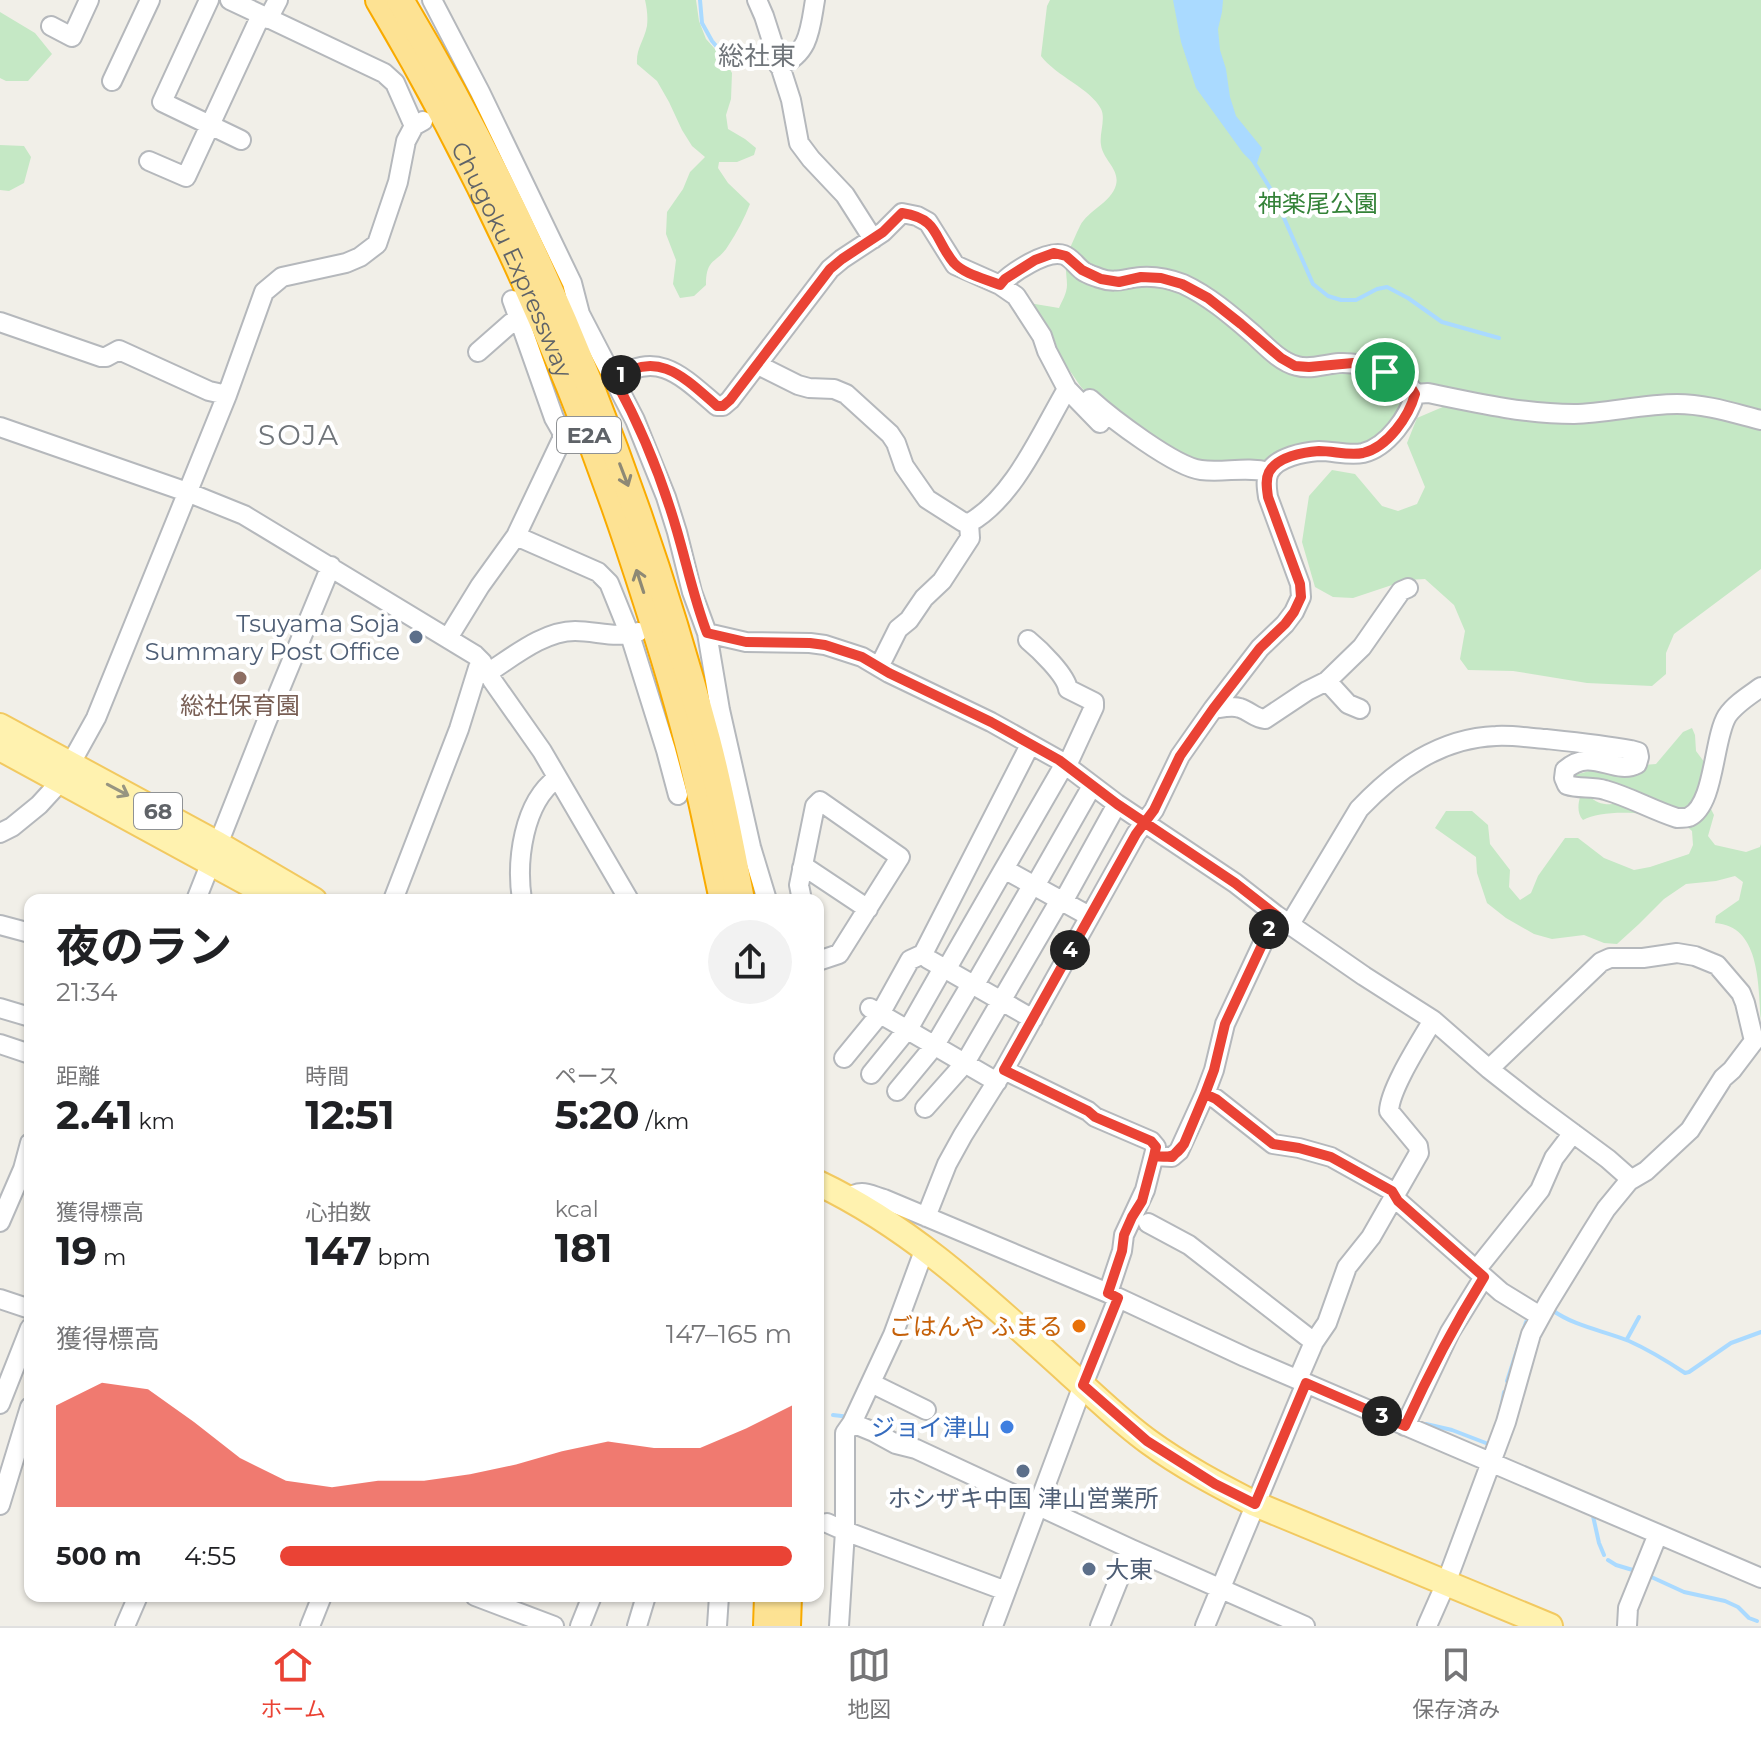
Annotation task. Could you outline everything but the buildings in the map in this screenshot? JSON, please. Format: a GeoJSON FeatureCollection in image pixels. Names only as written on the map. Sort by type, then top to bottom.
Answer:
{"type":"FeatureCollection","features":[{"type":"Feature","properties":{"kind":"highway","name":"Chugoku Expressway"},"geometry":{"type":"LineString","coordinates":[[379,0],[480,184],[546,328],[582,417],[612,496],[666,663],[689,745],[722,894]]}},
{"type":"Feature","properties":{"kind":"highway","name":"Chugoku Expressway"},"geometry":{"type":"LineString","coordinates":[[400,0],[454,95],[517,218],[563,320],[610,437],[684,658],[708,743],[740,894]]}},
{"type":"Feature","properties":{"kind":"highway"},"geometry":{"type":"LineString","coordinates":[[767,1626],[768,1602]]}},
{"type":"Feature","properties":{"kind":"highway"},"geometry":{"type":"LineString","coordinates":[[787,1626],[788,1602]]}},
{"type":"Feature","properties":{"kind":"main road","name":"68"},"geometry":{"type":"LineString","coordinates":[[0,726],[66,773],[214,853],[301,894]]}},
{"type":"Feature","properties":{"kind":"main road","name":"68"},"geometry":{"type":"LineString","coordinates":[[0,748],[66,773]]}},
{"type":"Feature","properties":{"kind":"main road","name":"68"},"geometry":{"type":"LineString","coordinates":[[214,853],[271,894]]}},
{"type":"Feature","properties":{"kind":"main road"},"geometry":{"type":"LineString","coordinates":[[824,1186],[879,1216],[925,1248],[1147,1441],[1215,1484],[1255,1504],[1550,1626]]}},
{"type":"Feature","properties":{"kind":"street"},"geometry":{"type":"LineString","coordinates":[[51,26],[72,37],[89,0]]}},
{"type":"Feature","properties":{"kind":"street"},"geometry":{"type":"LineString","coordinates":[[112,81],[150,0]]}},
{"type":"Feature","properties":{"kind":"street"},"geometry":{"type":"LineString","coordinates":[[209,0],[162,102],[241,140]]}},
{"type":"Feature","properties":{"kind":"street"},"geometry":{"type":"LineString","coordinates":[[0,833],[39,805],[66,773],[96,718],[227,395],[264,292],[282,277],[346,263],[377,244],[398,182],[406,141],[418,123],[395,83],[384,73],[230,0]]}},
{"type":"Feature","properties":{"kind":"street"},"geometry":{"type":"LineString","coordinates":[[149,161],[186,177],[264,17],[278,0]]}},
{"type":"Feature","properties":{"kind":"street"},"geometry":{"type":"LineString","coordinates":[[432,0],[475,95],[572,283],[580,314],[614,389],[635,420],[666,497],[692,614],[707,633],[723,725],[765,894]]}},
{"type":"Feature","properties":{"kind":"street"},"geometry":{"type":"LineString","coordinates":[[757,0],[791,100],[799,143],[845,195],[873,239]]}},
{"type":"Feature","properties":{"kind":"street"},"geometry":{"type":"LineString","coordinates":[[779,66],[801,50],[808,38],[815,0]]}},
{"type":"Feature","properties":{"kind":"street"},"geometry":{"type":"LineString","coordinates":[[614,389],[633,368],[662,367],[681,375],[717,406],[723,406],[830,269],[873,239],[902,213],[928,222],[955,265],[1000,285],[1016,296],[1037,326],[1067,389],[1100,423]]}},
{"type":"Feature","properties":{"kind":"street"},"geometry":{"type":"LineString","coordinates":[[926,1217],[952,1154],[1001,1076],[1136,834],[1154,810],[1180,756],[1260,648],[1285,624],[1301,597],[1300,584],[1268,497],[1266,484],[1269,472],[1278,463],[1296,454],[1319,451],[1362,453],[1374,449],[1403,420],[1415,394],[1411,386],[1400,378],[1353,363],[1295,366],[1208,298],[1182,284],[1161,278],[1141,277],[1119,282],[1101,279],[1082,270],[1066,256],[1054,253],[1035,260],[1000,285]]}},
{"type":"Feature","properties":{"kind":"street"},"geometry":{"type":"LineString","coordinates":[[448,638],[516,536],[566,429],[554,418],[512,300]]}},
{"type":"Feature","properties":{"kind":"street"},"geometry":{"type":"LineString","coordinates":[[478,352],[519,319]]}},
{"type":"Feature","properties":{"kind":"street"},"geometry":{"type":"LineString","coordinates":[[0,322],[101,357],[119,350],[209,391],[227,395]]}},
{"type":"Feature","properties":{"kind":"street"},"geometry":{"type":"LineString","coordinates":[[1037,326],[1053,337],[1060,358],[1085,394],[1168,456],[1200,470],[1256,468],[1269,472]]}},
{"type":"Feature","properties":{"kind":"street"},"geometry":{"type":"LineString","coordinates":[[758,365],[798,385],[834,389],[846,394],[890,434],[904,466],[927,499],[969,523],[986,512],[1010,485],[1067,389]]}},
{"type":"Feature","properties":{"kind":"street"},"geometry":{"type":"LineString","coordinates":[[1415,394],[1428,393],[1553,413],[1676,404],[1705,406],[1761,420]]}},
{"type":"Feature","properties":{"kind":"street"},"geometry":{"type":"LineString","coordinates":[[0,427],[244,515],[475,655],[542,751],[625,894]]}},
{"type":"Feature","properties":{"kind":"street"},"geometry":{"type":"LineString","coordinates":[[879,667],[898,629],[942,581],[970,538],[969,523]]}},
{"type":"Feature","properties":{"kind":"street"},"geometry":{"type":"LineString","coordinates":[[516,536],[598,572],[609,583],[637,632],[678,795]]}},
{"type":"Feature","properties":{"kind":"street"},"geometry":{"type":"LineString","coordinates":[[198,894],[331,566]]}},
{"type":"Feature","properties":{"kind":"street"},"geometry":{"type":"LineString","coordinates":[[1213,709],[1241,708],[1258,719],[1265,719],[1327,681],[1362,647],[1401,591],[1408,588]]}},
{"type":"Feature","properties":{"kind":"street"},"geometry":{"type":"LineString","coordinates":[[395,894],[459,729],[478,668],[558,633],[575,630],[615,636],[637,632]]}},
{"type":"Feature","properties":{"kind":"street"},"geometry":{"type":"LineString","coordinates":[[707,633],[746,642],[825,645],[862,657],[991,722],[1066,765],[1144,824],[1433,1020],[1489,1069],[1608,1159],[1629,1181]]}},
{"type":"Feature","properties":{"kind":"street"},"geometry":{"type":"LineString","coordinates":[[871,1074],[907,1030],[945,969],[1066,765],[1094,707],[1094,702],[1068,689],[1067,681],[1028,640]]}},
{"type":"Feature","properties":{"kind":"street"},"geometry":{"type":"LineString","coordinates":[[1327,681],[1348,704],[1360,709]]}},
{"type":"Feature","properties":{"kind":"street"},"geometry":{"type":"LineString","coordinates":[[1154,1156],[1172,1157],[1179,1151],[1214,1070],[1225,1024],[1283,919],[1359,809],[1419,758],[1442,746],[1473,737],[1500,735],[1631,750],[1638,752],[1639,757],[1637,764],[1628,769],[1590,760],[1571,765],[1565,770],[1567,785],[1604,790],[1664,814],[1688,818],[1698,809],[1706,792],[1722,725],[1728,713],[1761,687]]}},
{"type":"Feature","properties":{"kind":"street"},"geometry":{"type":"LineString","coordinates":[[844,1058],[910,960],[923,954],[1030,745]]}},
{"type":"Feature","properties":{"kind":"street"},"geometry":{"type":"LineString","coordinates":[[521,894],[521,859],[528,819],[549,784],[557,778]]}},
{"type":"Feature","properties":{"kind":"street"},"geometry":{"type":"LineString","coordinates":[[897,1091],[935,1045],[1092,786]]}},
{"type":"Feature","properties":{"kind":"street"},"geometry":{"type":"LineString","coordinates":[[801,894],[802,868],[815,806],[820,801],[900,857],[839,954],[824,959]]}},
{"type":"Feature","properties":{"kind":"street"},"geometry":{"type":"LineString","coordinates":[[925,1108],[965,1063],[1117,804]]}},
{"type":"Feature","properties":{"kind":"street"},"geometry":{"type":"LineString","coordinates":[[802,868],[868,909]]}},
{"type":"Feature","properties":{"kind":"street"},"geometry":{"type":"LineString","coordinates":[[964,875],[1002,872],[1034,885],[1089,916]]}},
{"type":"Feature","properties":{"kind":"street"},"geometry":{"type":"LineString","coordinates":[[0,925],[24,931]]}},
{"type":"Feature","properties":{"kind":"street"},"geometry":{"type":"LineString","coordinates":[[1427,1626],[1506,1422],[1531,1334],[1540,1316],[1606,1209],[1629,1181],[1646,1171],[1690,1130],[1723,1078],[1754,1041],[1741,993],[1717,965],[1677,953],[1643,958],[1610,958],[1601,962],[1489,1069]]}},
{"type":"Feature","properties":{"kind":"street"},"geometry":{"type":"LineString","coordinates":[[923,954],[1033,1019]]}},
{"type":"Feature","properties":{"kind":"street"},"geometry":{"type":"LineString","coordinates":[[0,1008],[24,1015]]}},
{"type":"Feature","properties":{"kind":"street"},"geometry":{"type":"LineString","coordinates":[[875,1011],[965,1063],[1088,1111],[1095,1117],[1151,1141],[1156,1147],[1142,1201],[1124,1235],[1113,1296],[1083,1385],[993,1626]]}},
{"type":"Feature","properties":{"kind":"street"},"geometry":{"type":"LineString","coordinates":[[1205,1626],[1255,1504],[1314,1342],[1327,1323],[1347,1267],[1371,1237],[1419,1153],[1418,1146],[1389,1107],[1433,1020]]}},
{"type":"Feature","properties":{"kind":"street"},"geometry":{"type":"LineString","coordinates":[[0,1044],[24,1052]]}},
{"type":"Feature","properties":{"kind":"street"},"geometry":{"type":"LineString","coordinates":[[1205,1094],[1216,1099],[1273,1144],[1331,1157],[1392,1191],[1398,1201],[1501,1292],[1540,1316]]}},
{"type":"Feature","properties":{"kind":"street"},"geometry":{"type":"LineString","coordinates":[[1405,1426],[1480,1274],[1540,1190],[1554,1158],[1573,1133]]}},
{"type":"Feature","properties":{"kind":"street"},"geometry":{"type":"LineString","coordinates":[[0,1222],[24,1165]]}},
{"type":"Feature","properties":{"kind":"street"},"geometry":{"type":"LineString","coordinates":[[848,1199],[862,1192],[926,1217],[1761,1578]]}},
{"type":"Feature","properties":{"kind":"street"},"geometry":{"type":"LineString","coordinates":[[1148,1223],[1189,1245],[1314,1342]]}},
{"type":"Feature","properties":{"kind":"street"},"geometry":{"type":"LineString","coordinates":[[841,1625],[845,1433],[893,1335],[925,1248]]}},
{"type":"Feature","properties":{"kind":"street"},"geometry":{"type":"LineString","coordinates":[[0,1299],[24,1307]]}},
{"type":"Feature","properties":{"kind":"street"},"geometry":{"type":"LineString","coordinates":[[0,1404],[24,1343]]}},
{"type":"Feature","properties":{"kind":"street"},"geometry":{"type":"LineString","coordinates":[[871,1383],[926,1410]]}},
{"type":"Feature","properties":{"kind":"street"},"geometry":{"type":"LineString","coordinates":[[852,1423],[896,1444],[916,1449],[1220,1588],[1277,1620],[1305,1626]]}},
{"type":"Feature","properties":{"kind":"street"},"geometry":{"type":"LineString","coordinates":[[0,1505],[24,1427]]}},
{"type":"Feature","properties":{"kind":"street"},"geometry":{"type":"LineString","coordinates":[[827,1523],[1006,1591]]}},
{"type":"Feature","properties":{"kind":"street"},"geometry":{"type":"LineString","coordinates":[[1627,1626],[1628,1608],[1658,1534]]}},
{"type":"Feature","properties":{"kind":"street"},"geometry":{"type":"LineString","coordinates":[[1100,1626],[1131,1549]]}},
{"type":"Feature","properties":{"kind":"street"},"geometry":{"type":"LineString","coordinates":[[125,1626],[135,1602]]}},
{"type":"Feature","properties":{"kind":"street"},"geometry":{"type":"LineString","coordinates":[[310,1626],[320,1602]]}},
{"type":"Feature","properties":{"kind":"street"},"geometry":{"type":"LineString","coordinates":[[491,1602],[554,1626]]}},
{"type":"Feature","properties":{"kind":"street"},"geometry":{"type":"LineString","coordinates":[[580,1626],[590,1602]]}},
{"type":"Feature","properties":{"kind":"street"},"geometry":{"type":"LineString","coordinates":[[637,1626],[644,1602]]}},
{"type":"Feature","properties":{"kind":"street"},"geometry":{"type":"LineString","coordinates":[[717,1626],[719,1602]]}},
{"type":"Feature","properties":{"kind":"green space"},"geometry":{"type":"Polygon","coordinates":[[[645,0],[696,0],[706,39],[732,73],[731,99],[726,115],[728,129],[756,148],[754,155],[737,162],[719,162],[718,168],[728,183],[750,204],[728,246],[710,265],[706,285],[694,296],[680,298],[673,284],[676,260],[666,234],[667,212],[683,189],[690,172],[705,157],[692,146],[657,81],[637,64],[647,26],[645,0]]]}},
{"type":"Feature","properties":{"kind":"green space","name":"神楽尾公園"},"geometry":{"type":"Polygon","coordinates":[[[1050,0],[1761,0],[1761,569],[1674,634],[1666,653],[1666,674],[1652,686],[1587,683],[1513,671],[1468,670],[1460,659],[1465,631],[1454,605],[1425,579],[1407,580],[1353,598],[1333,597],[1315,587],[1302,542],[1309,496],[1332,470],[1355,474],[1382,506],[1398,511],[1417,504],[1425,487],[1407,443],[1417,418],[1445,406],[1511,420],[1567,422],[1685,413],[1577,409],[1436,391],[1415,383],[1403,412],[1375,442],[1279,456],[1265,462],[1204,465],[1177,455],[1096,402],[1081,387],[1061,358],[1053,336],[1038,322],[1029,303],[1059,308],[1067,288],[1066,260],[1080,226],[1105,202],[1117,179],[1101,145],[1101,109],[1090,95],[1041,56],[1050,0]]]}},
{"type":"Feature","properties":{"kind":"green space"},"geometry":{"type":"Polygon","coordinates":[[[0,12],[35,33],[52,54],[28,81],[0,78],[0,12]]]}},
{"type":"Feature","properties":{"kind":"green space"},"geometry":{"type":"Polygon","coordinates":[[[0,145],[24,146],[31,157],[24,183],[9,191],[0,190],[0,145]]]}},
{"type":"Feature","properties":{"kind":"green space"},"geometry":{"type":"Polygon","coordinates":[[[1692,728],[1696,751],[1708,767],[1709,805],[1714,815],[1708,836],[1715,845],[1746,852],[1761,844],[1761,1021],[1757,975],[1749,946],[1730,927],[1715,923],[1716,916],[1739,900],[1743,882],[1735,876],[1686,884],[1664,899],[1617,944],[1604,943],[1584,935],[1552,939],[1534,934],[1487,903],[1477,873],[1476,857],[1435,828],[1446,811],[1472,811],[1488,825],[1490,844],[1510,870],[1509,887],[1520,900],[1531,893],[1538,876],[1565,838],[1578,838],[1604,858],[1634,870],[1689,854],[1693,845],[1692,831],[1670,819],[1623,813],[1583,820],[1578,806],[1580,797],[1589,795],[1597,802],[1606,804],[1626,802],[1578,780],[1575,775],[1596,769],[1656,764],[1683,732],[1692,728]]]}},
{"type":"Feature","properties":{"kind":"water"},"geometry":{"type":"Polygon","coordinates":[[[1173,0],[1223,0],[1218,29],[1220,50],[1236,116],[1262,148],[1257,163],[1243,153],[1196,88],[1181,42],[1173,0]]]}},
{"type":"Feature","properties":{"kind":"waterway"},"geometry":{"type":"LineString","coordinates":[[700,0],[702,23],[712,41],[727,59],[742,62]]}},
{"type":"Feature","properties":{"kind":"waterway"},"geometry":{"type":"LineString","coordinates":[[1252,159],[1273,193],[1313,284],[1328,296],[1356,300],[1387,287],[1442,322],[1499,338]]}},
{"type":"Feature","properties":{"kind":"waterway"},"geometry":{"type":"LineString","coordinates":[[1552,1310],[1580,1324],[1636,1344],[1685,1373],[1731,1343],[1761,1332]]}},
{"type":"Feature","properties":{"kind":"waterway"},"geometry":{"type":"LineString","coordinates":[[1627,1339],[1639,1317]]}},
{"type":"Feature","properties":{"kind":"waterway"},"geometry":{"type":"LineString","coordinates":[[1507,1381],[1526,1322]]}},
{"type":"Feature","properties":{"kind":"waterway"},"geometry":{"type":"LineString","coordinates":[[1501,1409],[1504,1392]]}},
{"type":"Feature","properties":{"kind":"waterway"},"geometry":{"type":"LineString","coordinates":[[833,1415],[850,1417]]}},
{"type":"Feature","properties":{"kind":"waterway"},"geometry":{"type":"LineString","coordinates":[[1426,1424],[1491,1445]]}},
{"type":"Feature","properties":{"kind":"waterway"},"geometry":{"type":"LineString","coordinates":[[1593,1516],[1604,1555]]}},
{"type":"Feature","properties":{"kind":"waterway"},"geometry":{"type":"LineString","coordinates":[[1608,1560],[1636,1571]]}},
{"type":"Feature","properties":{"kind":"waterway"},"geometry":{"type":"LineString","coordinates":[[1647,1575],[1684,1592],[1725,1601],[1757,1621]]}},
{"type":"Feature","properties":{"kind":"place","name":"Tsuyama Soja Summary Post Office"},"geometry":{"type":"Point","coordinates":[416,637]}},
{"type":"Feature","properties":{"kind":"place","name":"総社保育園"},"geometry":{"type":"Point","coordinates":[240,678]}},
{"type":"Feature","properties":{"kind":"place","name":"ごはんや ふまる"},"geometry":{"type":"Point","coordinates":[1079,1326]}},
{"type":"Feature","properties":{"kind":"place","name":"ジョイ津山"},"geometry":{"type":"Point","coordinates":[1007,1427]}},
{"type":"Feature","properties":{"kind":"place","name":"ホシザキ中国 津山営業所"},"geometry":{"type":"Point","coordinates":[1023,1471]}},
{"type":"Feature","properties":{"kind":"place","name":"大東"},"geometry":{"type":"Point","coordinates":[1089,1569]}},
{"type":"Feature","properties":{"kind":"district","name":"総社東"},"geometry":{"type":"Point","coordinates":[757,56]}},
{"type":"Feature","properties":{"kind":"district","name":"SOJA"},"geometry":{"type":"Point","coordinates":[299,435]}},
{"type":"Feature","properties":{"kind":"route"},"geometry":{"type":"LineString","coordinates":[[1385,372],[1353,363],[1295,366],[1208,298],[1182,284],[1161,278],[1141,277],[1119,282],[1101,279],[1082,270],[1066,256],[1054,253],[1035,260],[1000,285],[955,265],[928,222],[902,213],[883,232],[830,269],[723,406],[717,406],[681,375],[662,367],[633,368],[615,380],[666,497],[692,592],[707,633],[746,642],[825,645],[862,657],[1059,760],[1144,824],[1235,883],[1276,915],[1225,1024],[1214,1070],[1184,1144],[1172,1157],[1154,1156],[1142,1201],[1124,1235],[1108,1293],[1118,1298],[1083,1385],[1147,1441],[1215,1484],[1255,1504],[1306,1383],[1405,1426],[1450,1332],[1484,1277],[1398,1201],[1392,1191],[1331,1157],[1273,1144],[1216,1099],[1205,1094],[1184,1144],[1179,1151],[1172,1157],[1165,1158],[1154,1156],[1156,1147],[1151,1141],[1095,1117],[1004,1070],[1136,834],[1144,824],[1154,810],[1180,756],[1260,648],[1285,624],[1301,597],[1300,584],[1268,497],[1266,484],[1269,472],[1278,463],[1296,454],[1319,451],[1362,453],[1374,449],[1386,439],[1403,420],[1415,394],[1411,386],[1385,372]]}}]}
